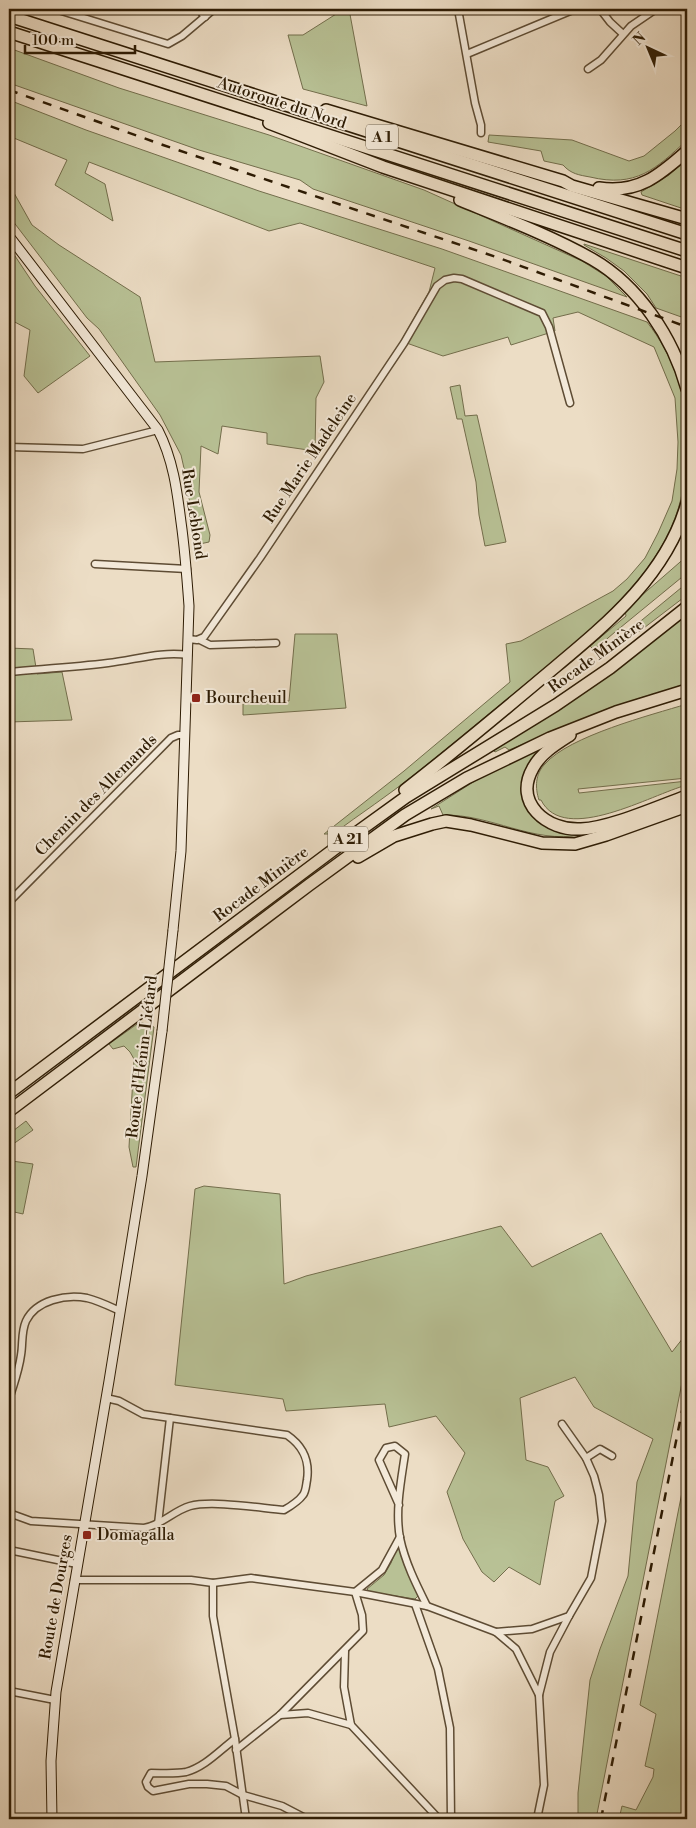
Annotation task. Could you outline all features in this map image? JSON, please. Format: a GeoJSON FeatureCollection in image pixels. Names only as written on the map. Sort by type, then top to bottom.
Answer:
{"type":"FeatureCollection","features":[{"type":"Feature","properties":{"kind":"highway","name":"Autoroute du Nord"},"geometry":{"type":"LineString","coordinates":[[9,16],[687,234]]}},
{"type":"Feature","properties":{"kind":"highway","name":"Autoroute du Nord"},"geometry":{"type":"LineString","coordinates":[[9,32],[687,251]]}},
{"type":"Feature","properties":{"kind":"highway"},"geometry":{"type":"LineString","coordinates":[[77,38],[267,92],[564,181],[611,190],[639,185],[658,175],[687,151]]}},
{"type":"Feature","properties":{"kind":"highway"},"geometry":{"type":"LineString","coordinates":[[199,93],[290,132],[382,167],[549,238],[593,260],[636,296],[663,332],[675,352],[687,388]]}},
{"type":"Feature","properties":{"kind":"highway"},"geometry":{"type":"LineString","coordinates":[[382,167],[687,268]]}},
{"type":"Feature","properties":{"kind":"highway"},"geometry":{"type":"LineString","coordinates":[[564,181],[572,186],[687,220]]}},
{"type":"Feature","properties":{"kind":"highway"},"geometry":{"type":"LineString","coordinates":[[345,841],[373,814],[481,730],[622,608],[657,567],[677,530],[687,503]]}},
{"type":"Feature","properties":{"kind":"highway","name":"Rocade Minière"},"geometry":{"type":"LineString","coordinates":[[9,1093],[345,841],[433,780],[571,695],[610,668],[687,608]]}},
{"type":"Feature","properties":{"kind":"highway","name":"Rocade Minière"},"geometry":{"type":"LineString","coordinates":[[9,1111],[397,820],[496,763],[588,723],[640,704],[687,690]]}},
{"type":"Feature","properties":{"kind":"highway"},"geometry":{"type":"LineString","coordinates":[[588,723],[547,751],[532,769],[528,780],[528,796],[534,810],[546,821],[565,828],[589,828],[619,820],[687,796]]}},
{"type":"Feature","properties":{"kind":"highway"},"geometry":{"type":"LineString","coordinates":[[309,885],[326,879],[359,856],[394,836],[432,824],[446,822],[471,825],[542,843],[575,844],[687,806]]}},
{"type":"Feature","properties":{"kind":"main road","name":"Rue Leblond"},"geometry":{"type":"LineString","coordinates":[[9,236],[158,430],[166,448],[176,477],[187,569],[188,655],[185,735]]}},
{"type":"Feature","properties":{"kind":"main road","name":"Route d'Hénin-Liétard"},"geometry":{"type":"LineString","coordinates":[[109,1381],[142,1176],[162,1031],[181,851],[185,735]]}},
{"type":"Feature","properties":{"kind":"main road","name":"Route de Dourges"},"geometry":{"type":"LineString","coordinates":[[52,1819],[51,1762],[55,1700],[109,1381]]}},
{"type":"Feature","properties":{"kind":"street"},"geometry":{"type":"LineString","coordinates":[[55,9],[168,44],[214,9]]}},
{"type":"Feature","properties":{"kind":"street"},"geometry":{"type":"LineString","coordinates":[[199,9],[205,17]]}},
{"type":"Feature","properties":{"kind":"street"},"geometry":{"type":"LineString","coordinates":[[458,9],[481,133]]}},
{"type":"Feature","properties":{"kind":"street"},"geometry":{"type":"LineString","coordinates":[[467,54],[575,9]]}},
{"type":"Feature","properties":{"kind":"street"},"geometry":{"type":"LineString","coordinates":[[600,9],[623,34]]}},
{"type":"Feature","properties":{"kind":"street"},"geometry":{"type":"LineString","coordinates":[[588,69],[601,60],[623,34],[641,18],[656,9]]}},
{"type":"Feature","properties":{"kind":"street","name":"Rue Marie Madeleine"},"geometry":{"type":"LineString","coordinates":[[200,640],[260,558],[404,343],[437,286],[445,280],[462,279],[542,313],[552,336],[570,404]]}},
{"type":"Feature","properties":{"kind":"street"},"geometry":{"type":"LineString","coordinates":[[9,447],[83,449],[158,430]]}},
{"type":"Feature","properties":{"kind":"street"},"geometry":{"type":"LineString","coordinates":[[94,564],[187,569]]}},
{"type":"Feature","properties":{"kind":"street"},"geometry":{"type":"LineString","coordinates":[[188,639],[200,640],[210,645],[276,643]]}},
{"type":"Feature","properties":{"kind":"street"},"geometry":{"type":"LineString","coordinates":[[9,672],[109,663],[142,656],[188,655]]}},
{"type":"Feature","properties":{"kind":"street","name":"Chemin des Allemands"},"geometry":{"type":"LineString","coordinates":[[9,902],[171,738],[185,735]]}},
{"type":"Feature","properties":{"kind":"street"},"geometry":{"type":"LineString","coordinates":[[9,1400],[22,1354],[25,1322],[38,1306],[49,1301],[73,1297],[95,1301],[120,1311]]}},
{"type":"Feature","properties":{"kind":"street"},"geometry":{"type":"LineString","coordinates":[[9,1513],[31,1521],[144,1528],[158,1524],[184,1508],[193,1505],[208,1504],[284,1510],[295,1504],[304,1494],[308,1473],[306,1456],[296,1442],[286,1436],[143,1414],[119,1401],[106,1398]]}},
{"type":"Feature","properties":{"kind":"street"},"geometry":{"type":"LineString","coordinates":[[158,1524],[170,1418]]}},
{"type":"Feature","properties":{"kind":"street"},"geometry":{"type":"LineString","coordinates":[[537,1819],[544,1785],[539,1695],[550,1652],[591,1578],[602,1521],[599,1495],[594,1476],[586,1458],[562,1424]]}},
{"type":"Feature","properties":{"kind":"street"},"geometry":{"type":"LineString","coordinates":[[399,1505],[379,1460],[386,1448],[394,1446],[405,1454],[399,1505],[400,1537],[410,1571],[427,1606]]}},
{"type":"Feature","properties":{"kind":"street"},"geometry":{"type":"LineString","coordinates":[[586,1458],[600,1450],[612,1456]]}},
{"type":"Feature","properties":{"kind":"street"},"geometry":{"type":"LineString","coordinates":[[355,1592],[382,1570],[400,1537]]}},
{"type":"Feature","properties":{"kind":"street"},"geometry":{"type":"LineString","coordinates":[[9,1550],[77,1564]]}},
{"type":"Feature","properties":{"kind":"street"},"geometry":{"type":"LineString","coordinates":[[74,1580],[190,1580],[213,1583],[251,1578],[355,1592],[427,1606],[496,1632],[516,1649],[539,1695]]}},
{"type":"Feature","properties":{"kind":"street"},"geometry":{"type":"LineString","coordinates":[[213,1583],[213,1616],[235,1739],[246,1819]]}},
{"type":"Feature","properties":{"kind":"street"},"geometry":{"type":"LineString","coordinates":[[236,1750],[280,1715],[363,1631],[362,1615],[355,1592]]}},
{"type":"Feature","properties":{"kind":"street"},"geometry":{"type":"LineString","coordinates":[[415,1604],[438,1669],[450,1728],[451,1819]]}},
{"type":"Feature","properties":{"kind":"street"},"geometry":{"type":"LineString","coordinates":[[496,1632],[532,1629],[569,1616]]}},
{"type":"Feature","properties":{"kind":"street"},"geometry":{"type":"LineString","coordinates":[[344,1651],[344,1687],[351,1725]]}},
{"type":"Feature","properties":{"kind":"street"},"geometry":{"type":"LineString","coordinates":[[9,1691],[55,1700]]}},
{"type":"Feature","properties":{"kind":"street"},"geometry":{"type":"LineString","coordinates":[[280,1715],[308,1713],[351,1725],[439,1819]]}},
{"type":"Feature","properties":{"kind":"street"},"geometry":{"type":"LineString","coordinates":[[235,1739],[202,1765],[188,1771],[151,1773],[146,1782],[148,1787],[153,1791],[189,1784],[226,1786],[243,1795],[282,1806],[308,1819]]}},
{"type":"Feature","properties":{"kind":"green space"},"geometry":{"type":"Polygon","coordinates":[[[344,9],[349,9],[367,106],[303,89],[288,35],[303,35],[344,9]]]}},
{"type":"Feature","properties":{"kind":"green space"},"geometry":{"type":"Polygon","coordinates":[[[9,48],[119,88],[269,135],[424,190],[582,261],[606,276],[627,297],[469,241],[313,189],[300,180],[199,150],[9,83],[9,48]]]}},
{"type":"Feature","properties":{"kind":"green space"},"geometry":{"type":"Polygon","coordinates":[[[9,100],[86,130],[259,191],[442,249],[647,322],[671,362],[677,376],[684,406],[687,437],[686,461],[679,507],[670,530],[657,554],[619,601],[551,663],[427,765],[333,834],[324,834],[404,771],[510,682],[506,644],[521,641],[613,591],[627,579],[645,558],[672,501],[677,469],[678,442],[675,398],[654,347],[578,312],[553,318],[555,331],[511,345],[508,337],[443,356],[401,341],[429,292],[435,268],[300,223],[269,231],[89,162],[85,173],[105,184],[113,221],[55,185],[67,160],[9,136],[9,100]]]}},
{"type":"Feature","properties":{"kind":"green space"},"geometry":{"type":"Polygon","coordinates":[[[687,119],[687,140],[655,167],[633,178],[620,180],[606,180],[579,175],[563,165],[544,161],[541,151],[488,142],[489,135],[572,140],[629,161],[644,156],[687,119]]]}},
{"type":"Feature","properties":{"kind":"green space"},"geometry":{"type":"Polygon","coordinates":[[[687,159],[687,210],[642,195],[641,192],[669,175],[687,159]]]}},
{"type":"Feature","properties":{"kind":"green space"},"geometry":{"type":"Polygon","coordinates":[[[9,184],[32,225],[59,245],[140,297],[155,362],[320,356],[324,382],[316,398],[315,451],[267,444],[267,433],[222,426],[218,454],[201,446],[199,492],[210,535],[209,542],[195,545],[186,477],[181,455],[160,415],[99,329],[87,318],[9,216],[9,184]]]}},
{"type":"Feature","properties":{"kind":"green space"},"geometry":{"type":"Polygon","coordinates":[[[584,244],[687,278],[687,319],[656,308],[647,294],[624,271],[584,244]]]}},
{"type":"Feature","properties":{"kind":"green space"},"geometry":{"type":"Polygon","coordinates":[[[9,247],[35,286],[90,356],[38,393],[24,376],[30,330],[9,319],[9,247]]]}},
{"type":"Feature","properties":{"kind":"green space"},"geometry":{"type":"Polygon","coordinates":[[[460,385],[465,416],[477,415],[506,542],[485,546],[479,515],[476,482],[462,419],[457,419],[450,387],[460,385]]]}},
{"type":"Feature","properties":{"kind":"green space"},"geometry":{"type":"Polygon","coordinates":[[[687,556],[687,573],[594,650],[590,646],[626,616],[625,610],[687,556]]]}},
{"type":"Feature","properties":{"kind":"green space"},"geometry":{"type":"Polygon","coordinates":[[[687,583],[687,595],[636,634],[631,629],[687,583]]]}},
{"type":"Feature","properties":{"kind":"green space"},"geometry":{"type":"Polygon","coordinates":[[[687,613],[687,684],[603,711],[509,750],[505,747],[495,752],[493,750],[687,613]]]}},
{"type":"Feature","properties":{"kind":"green space"},"geometry":{"type":"Polygon","coordinates":[[[295,634],[337,634],[346,708],[243,715],[243,704],[289,701],[295,634]]]}},
{"type":"Feature","properties":{"kind":"green space"},"geometry":{"type":"Polygon","coordinates":[[[9,648],[33,649],[37,674],[62,672],[72,720],[9,722],[9,648]]]}},
{"type":"Feature","properties":{"kind":"green space"},"geometry":{"type":"Polygon","coordinates":[[[687,704],[687,778],[578,789],[579,793],[687,781],[687,785],[610,813],[588,818],[569,818],[552,813],[539,800],[537,786],[539,772],[545,764],[572,744],[633,720],[687,704]]]}},
{"type":"Feature","properties":{"kind":"green space"},"geometry":{"type":"Polygon","coordinates":[[[537,750],[538,754],[532,762],[531,810],[581,833],[581,835],[546,836],[478,819],[443,815],[439,806],[431,809],[481,777],[537,750]]]}},
{"type":"Feature","properties":{"kind":"green space"},"geometry":{"type":"Polygon","coordinates":[[[140,1022],[154,1027],[136,1167],[133,1167],[129,1147],[134,1059],[124,1046],[113,1049],[109,1044],[140,1022]]]}},
{"type":"Feature","properties":{"kind":"green space"},"geometry":{"type":"Polygon","coordinates":[[[26,1121],[33,1130],[9,1147],[9,1134],[26,1121]]]}},
{"type":"Feature","properties":{"kind":"green space"},"geometry":{"type":"Polygon","coordinates":[[[9,1157],[12,1161],[33,1164],[23,1214],[10,1211],[9,1214],[9,1157]]]}},
{"type":"Feature","properties":{"kind":"green space"},"geometry":{"type":"Polygon","coordinates":[[[204,1186],[280,1194],[284,1284],[306,1276],[501,1226],[532,1267],[601,1233],[672,1352],[687,1333],[687,1357],[596,1819],[578,1819],[578,1793],[590,1680],[628,1576],[637,1482],[653,1439],[594,1407],[575,1377],[520,1398],[526,1460],[548,1467],[564,1496],[555,1501],[540,1585],[509,1567],[494,1582],[482,1572],[463,1539],[447,1492],[465,1453],[436,1416],[389,1427],[385,1404],[286,1411],[283,1399],[175,1385],[195,1189],[204,1186]]]}},
{"type":"Feature","properties":{"kind":"green space"},"geometry":{"type":"Polygon","coordinates":[[[687,1467],[687,1819],[619,1819],[622,1806],[636,1810],[653,1777],[654,1769],[645,1766],[656,1714],[640,1705],[687,1467]]]}},
{"type":"Feature","properties":{"kind":"green space"},"geometry":{"type":"Polygon","coordinates":[[[399,1549],[419,1595],[415,1599],[370,1592],[367,1589],[384,1575],[396,1550],[399,1549]]]}},
{"type":"Feature","properties":{"kind":"railway"},"geometry":{"type":"LineString","coordinates":[[9,90],[163,145],[499,258],[687,327]]}},
{"type":"Feature","properties":{"kind":"railway"},"geometry":{"type":"LineString","coordinates":[[601,1819],[687,1386]]}},
{"type":"Feature","properties":{"kind":"place","name":"Bourcheuil"},"geometry":{"type":"Point","coordinates":[196,698]}},
{"type":"Feature","properties":{"kind":"place","name":"Domagalla"},"geometry":{"type":"Point","coordinates":[87,1535]}}]}
